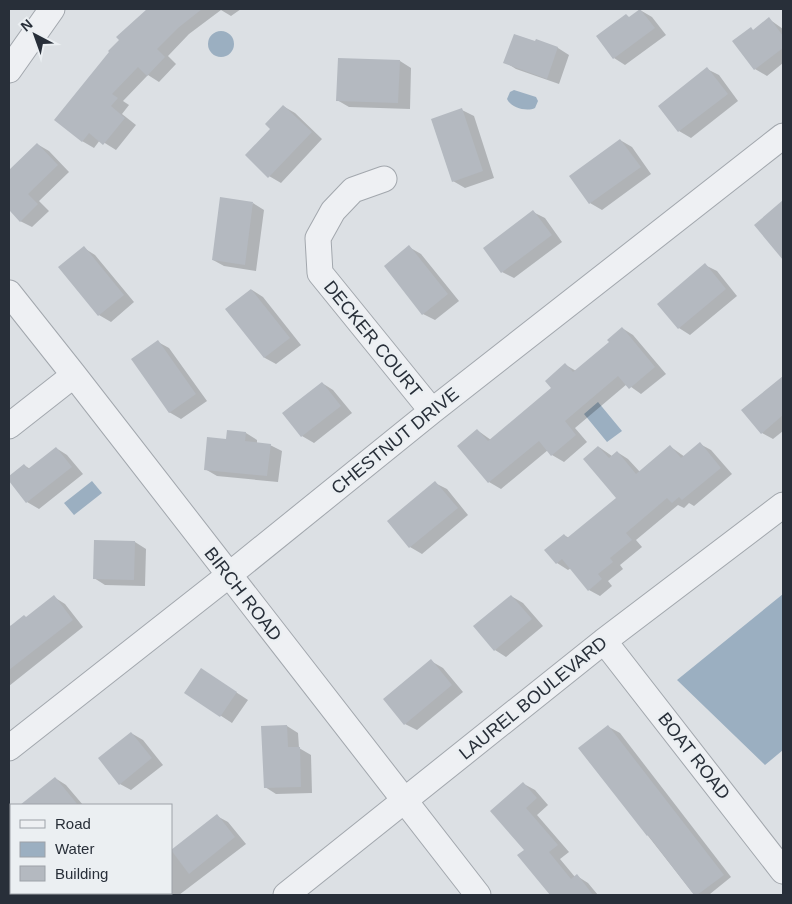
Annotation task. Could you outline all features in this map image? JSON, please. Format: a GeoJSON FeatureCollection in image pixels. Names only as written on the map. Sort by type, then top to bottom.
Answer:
{"type":"FeatureCollection","features":[{"type":"Feature","properties":{"kind":"street"},"geometry":{"type":"LineString","coordinates":[[9,70],[52,9]]}},
{"type":"Feature","properties":{"kind":"street","name":"CHESTNUT DRIVE"},"geometry":{"type":"LineString","coordinates":[[9,748],[432,411],[783,136]]}},
{"type":"Feature","properties":{"kind":"street","name":"DECKER COURT"},"geometry":{"type":"LineString","coordinates":[[384,178],[353,190],[333,211],[318,238],[320,273],[432,411]]}},
{"type":"Feature","properties":{"kind":"street","name":"BIRCH ROAD"},"geometry":{"type":"LineString","coordinates":[[9,294],[478,895]]}},
{"type":"Feature","properties":{"kind":"street"},"geometry":{"type":"LineString","coordinates":[[9,426],[74,375]]}},
{"type":"Feature","properties":{"kind":"street","name":"LAUREL BOULEVARD"},"geometry":{"type":"LineString","coordinates":[[286,895],[604,642],[783,505]]}},
{"type":"Feature","properties":{"kind":"street","name":"BOAT ROAD"},"geometry":{"type":"LineString","coordinates":[[604,642],[783,871]]}},
{"type":"Feature","properties":{"kind":"water"},"geometry":{"type":"Polygon","coordinates":[[[221,31],[230,35],[234,44],[230,53],[221,57],[212,53],[208,44],[212,35],[221,31]]]}},
{"type":"Feature","properties":{"kind":"water"},"geometry":{"type":"Polygon","coordinates":[[[514,90],[536,97],[538,101],[535,108],[524,109],[512,105],[507,99],[510,92],[514,90]]]}},
{"type":"Feature","properties":{"kind":"water"},"geometry":{"type":"Polygon","coordinates":[[[598,402],[622,431],[607,442],[584,414],[598,402]]]}},
{"type":"Feature","properties":{"kind":"water"},"geometry":{"type":"Polygon","coordinates":[[[92,481],[102,493],[74,515],[64,503],[92,481]]]}},
{"type":"Feature","properties":{"kind":"water"},"geometry":{"type":"Polygon","coordinates":[[[783,594],[783,750],[765,765],[677,680],[783,594]]]}},
{"type":"Feature","properties":{"kind":"building"},"geometry":{"type":"Polygon","coordinates":[[[147,9],[202,9],[178,28],[157,49],[165,57],[147,76],[138,67],[112,94],[118,98],[111,106],[125,118],[103,145],[89,133],[82,142],[54,120],[108,51],[119,40],[116,37],[147,9]]]}},
{"type":"Feature","properties":{"kind":"building"},"geometry":{"type":"Polygon","coordinates":[[[640,9],[655,28],[613,59],[596,36],[626,14],[629,17],[640,9]]]}},
{"type":"Feature","properties":{"kind":"building"},"geometry":{"type":"Polygon","coordinates":[[[769,17],[783,36],[783,48],[754,70],[732,41],[751,27],[753,30],[769,17]]]}},
{"type":"Feature","properties":{"kind":"building"},"geometry":{"type":"Polygon","coordinates":[[[514,34],[558,47],[547,79],[503,63],[514,34]]]}},
{"type":"Feature","properties":{"kind":"building"},"geometry":{"type":"Polygon","coordinates":[[[338,58],[400,60],[398,103],[336,101],[338,58]]]}},
{"type":"Feature","properties":{"kind":"building"},"geometry":{"type":"Polygon","coordinates":[[[707,67],[728,94],[678,132],[658,106],[707,67]]]}},
{"type":"Feature","properties":{"kind":"building"},"geometry":{"type":"Polygon","coordinates":[[[283,105],[312,132],[268,178],[245,155],[270,129],[265,124],[283,105]]]}},
{"type":"Feature","properties":{"kind":"building"},"geometry":{"type":"Polygon","coordinates":[[[462,108],[483,171],[452,182],[431,119],[462,108]]]}},
{"type":"Feature","properties":{"kind":"building"},"geometry":{"type":"Polygon","coordinates":[[[620,139],[641,167],[589,204],[569,176],[620,139]]]}},
{"type":"Feature","properties":{"kind":"building"},"geometry":{"type":"Polygon","coordinates":[[[37,143],[58,165],[28,194],[38,204],[20,222],[9,212],[9,170],[37,143]]]}},
{"type":"Feature","properties":{"kind":"building"},"geometry":{"type":"Polygon","coordinates":[[[220,197],[253,202],[245,265],[212,260],[220,197]]]}},
{"type":"Feature","properties":{"kind":"building"},"geometry":{"type":"Polygon","coordinates":[[[783,200],[783,260],[754,225],[783,200]]]}},
{"type":"Feature","properties":{"kind":"building"},"geometry":{"type":"Polygon","coordinates":[[[533,210],[552,235],[501,273],[483,248],[533,210]]]}},
{"type":"Feature","properties":{"kind":"building"},"geometry":{"type":"Polygon","coordinates":[[[409,245],[448,294],[422,315],[384,266],[409,245]]]}},
{"type":"Feature","properties":{"kind":"building"},"geometry":{"type":"Polygon","coordinates":[[[84,246],[124,295],[98,316],[58,267],[84,246]]]}},
{"type":"Feature","properties":{"kind":"building"},"geometry":{"type":"Polygon","coordinates":[[[705,263],[726,289],[678,329],[657,304],[705,263]]]}},
{"type":"Feature","properties":{"kind":"building"},"geometry":{"type":"Polygon","coordinates":[[[251,289],[290,338],[264,358],[225,309],[251,289]]]}},
{"type":"Feature","properties":{"kind":"building"},"geometry":{"type":"Polygon","coordinates":[[[622,327],[655,367],[629,389],[618,376],[565,421],[576,435],[551,456],[539,441],[488,483],[457,446],[477,429],[488,441],[551,388],[545,381],[565,363],[573,372],[609,342],[607,340],[622,327]]]}},
{"type":"Feature","properties":{"kind":"building"},"geometry":{"type":"Polygon","coordinates":[[[158,340],[196,394],[169,413],[131,359],[158,340]]]}},
{"type":"Feature","properties":{"kind":"building"},"geometry":{"type":"Polygon","coordinates":[[[783,376],[783,415],[761,434],[741,410],[783,376]]]}},
{"type":"Feature","properties":{"kind":"building"},"geometry":{"type":"Polygon","coordinates":[[[322,382],[341,406],[301,437],[282,413],[322,382]]]}},
{"type":"Feature","properties":{"kind":"building"},"geometry":{"type":"Polygon","coordinates":[[[227,430],[246,432],[245,441],[271,444],[267,476],[204,470],[207,437],[226,439],[227,430]]]}},
{"type":"Feature","properties":{"kind":"building"},"geometry":{"type":"Polygon","coordinates":[[[700,442],[721,468],[682,500],[679,497],[672,503],[667,498],[626,533],[632,540],[610,558],[613,562],[598,574],[602,579],[588,591],[562,559],[556,564],[544,550],[564,534],[567,538],[616,498],[583,459],[598,446],[609,458],[617,451],[636,474],[670,445],[681,458],[700,442]]]}},
{"type":"Feature","properties":{"kind":"building"},"geometry":{"type":"Polygon","coordinates":[[[56,447],[72,467],[26,503],[9,481],[9,476],[24,464],[28,469],[56,447]]]}},
{"type":"Feature","properties":{"kind":"building"},"geometry":{"type":"Polygon","coordinates":[[[435,481],[458,508],[409,548],[387,521],[435,481]]]}},
{"type":"Feature","properties":{"kind":"building"},"geometry":{"type":"Polygon","coordinates":[[[94,540],[135,541],[134,580],[93,579],[94,540]]]}},
{"type":"Feature","properties":{"kind":"building"},"geometry":{"type":"Polygon","coordinates":[[[54,595],[73,620],[9,670],[9,627],[24,615],[26,617],[54,595]]]}},
{"type":"Feature","properties":{"kind":"building"},"geometry":{"type":"Polygon","coordinates":[[[511,595],[532,619],[494,651],[473,626],[511,595]]]}},
{"type":"Feature","properties":{"kind":"building"},"geometry":{"type":"Polygon","coordinates":[[[431,659],[452,685],[404,725],[383,699],[431,659]]]}},
{"type":"Feature","properties":{"kind":"building"},"geometry":{"type":"Polygon","coordinates":[[[201,668],[237,692],[220,717],[184,693],[201,668]]]}},
{"type":"Feature","properties":{"kind":"building"},"geometry":{"type":"Polygon","coordinates":[[[287,725],[288,747],[300,747],[301,787],[264,788],[261,726],[287,725]]]}},
{"type":"Feature","properties":{"kind":"building"},"geometry":{"type":"Polygon","coordinates":[[[608,725],[724,875],[697,895],[694,895],[578,748],[608,725]]]}},
{"type":"Feature","properties":{"kind":"building"},"geometry":{"type":"Polygon","coordinates":[[[131,732],[152,758],[119,785],[98,758],[131,732]]]}},
{"type":"Feature","properties":{"kind":"building"},"geometry":{"type":"Polygon","coordinates":[[[55,777],[77,804],[21,804],[55,777]]]}},
{"type":"Feature","properties":{"kind":"building"},"geometry":{"type":"Polygon","coordinates":[[[523,782],[537,798],[526,808],[558,845],[549,852],[571,879],[577,874],[593,895],[550,895],[517,855],[524,850],[490,811],[523,782]]]}},
{"type":"Feature","properties":{"kind":"building"},"geometry":{"type":"Polygon","coordinates":[[[217,814],[235,837],[189,874],[172,849],[217,814]]]}}]}
